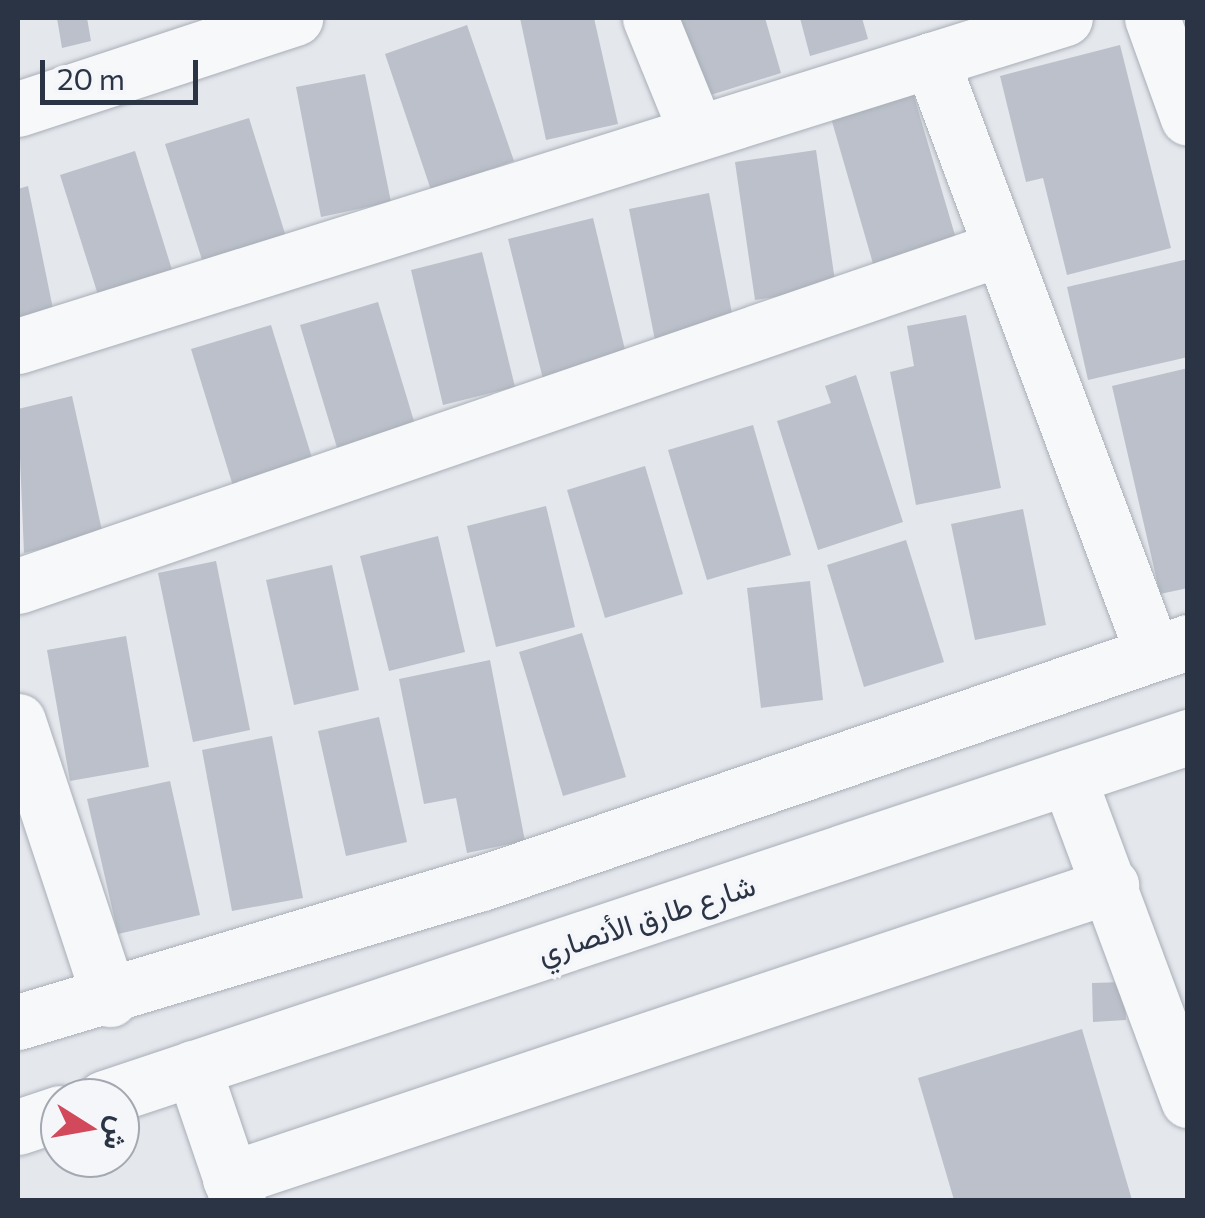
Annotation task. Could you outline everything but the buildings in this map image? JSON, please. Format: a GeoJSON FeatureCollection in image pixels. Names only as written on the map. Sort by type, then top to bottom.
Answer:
{"type":"FeatureCollection","features":[{"type":"Feature","properties":{"kind":"street"},"geometry":{"type":"LineString","coordinates":[[18,109],[295,18]]}},
{"type":"Feature","properties":{"kind":"street"},"geometry":{"type":"LineString","coordinates":[[650,18],[697,133]]}},
{"type":"Feature","properties":{"kind":"street"},"geometry":{"type":"LineString","coordinates":[[18,346],[1065,18]]}},
{"type":"Feature","properties":{"kind":"street"},"geometry":{"type":"LineString","coordinates":[[1152,18],[1188,118]]}},
{"type":"Feature","properties":{"kind":"street"},"geometry":{"type":"LineString","coordinates":[[18,1022],[110,999],[482,883],[1170,648],[999,249],[930,60]]}},
{"type":"Feature","properties":{"kind":"street"},"geometry":{"type":"LineString","coordinates":[[18,586],[999,249]]}},
{"type":"Feature","properties":{"kind":"street"},"geometry":{"type":"LineString","coordinates":[[18,721],[110,999]]}},
{"type":"Feature","properties":{"kind":"street","name":"شارع طارق الأنصاري"},"geometry":{"type":"LineString","coordinates":[[140,1086],[1188,737]]}},
{"type":"Feature","properties":{"kind":"street"},"geometry":{"type":"LineString","coordinates":[[1068,777],[1188,1100]]}},
{"type":"Feature","properties":{"kind":"street"},"geometry":{"type":"LineString","coordinates":[[193,1068],[234,1190],[1110,886]]}}]}
